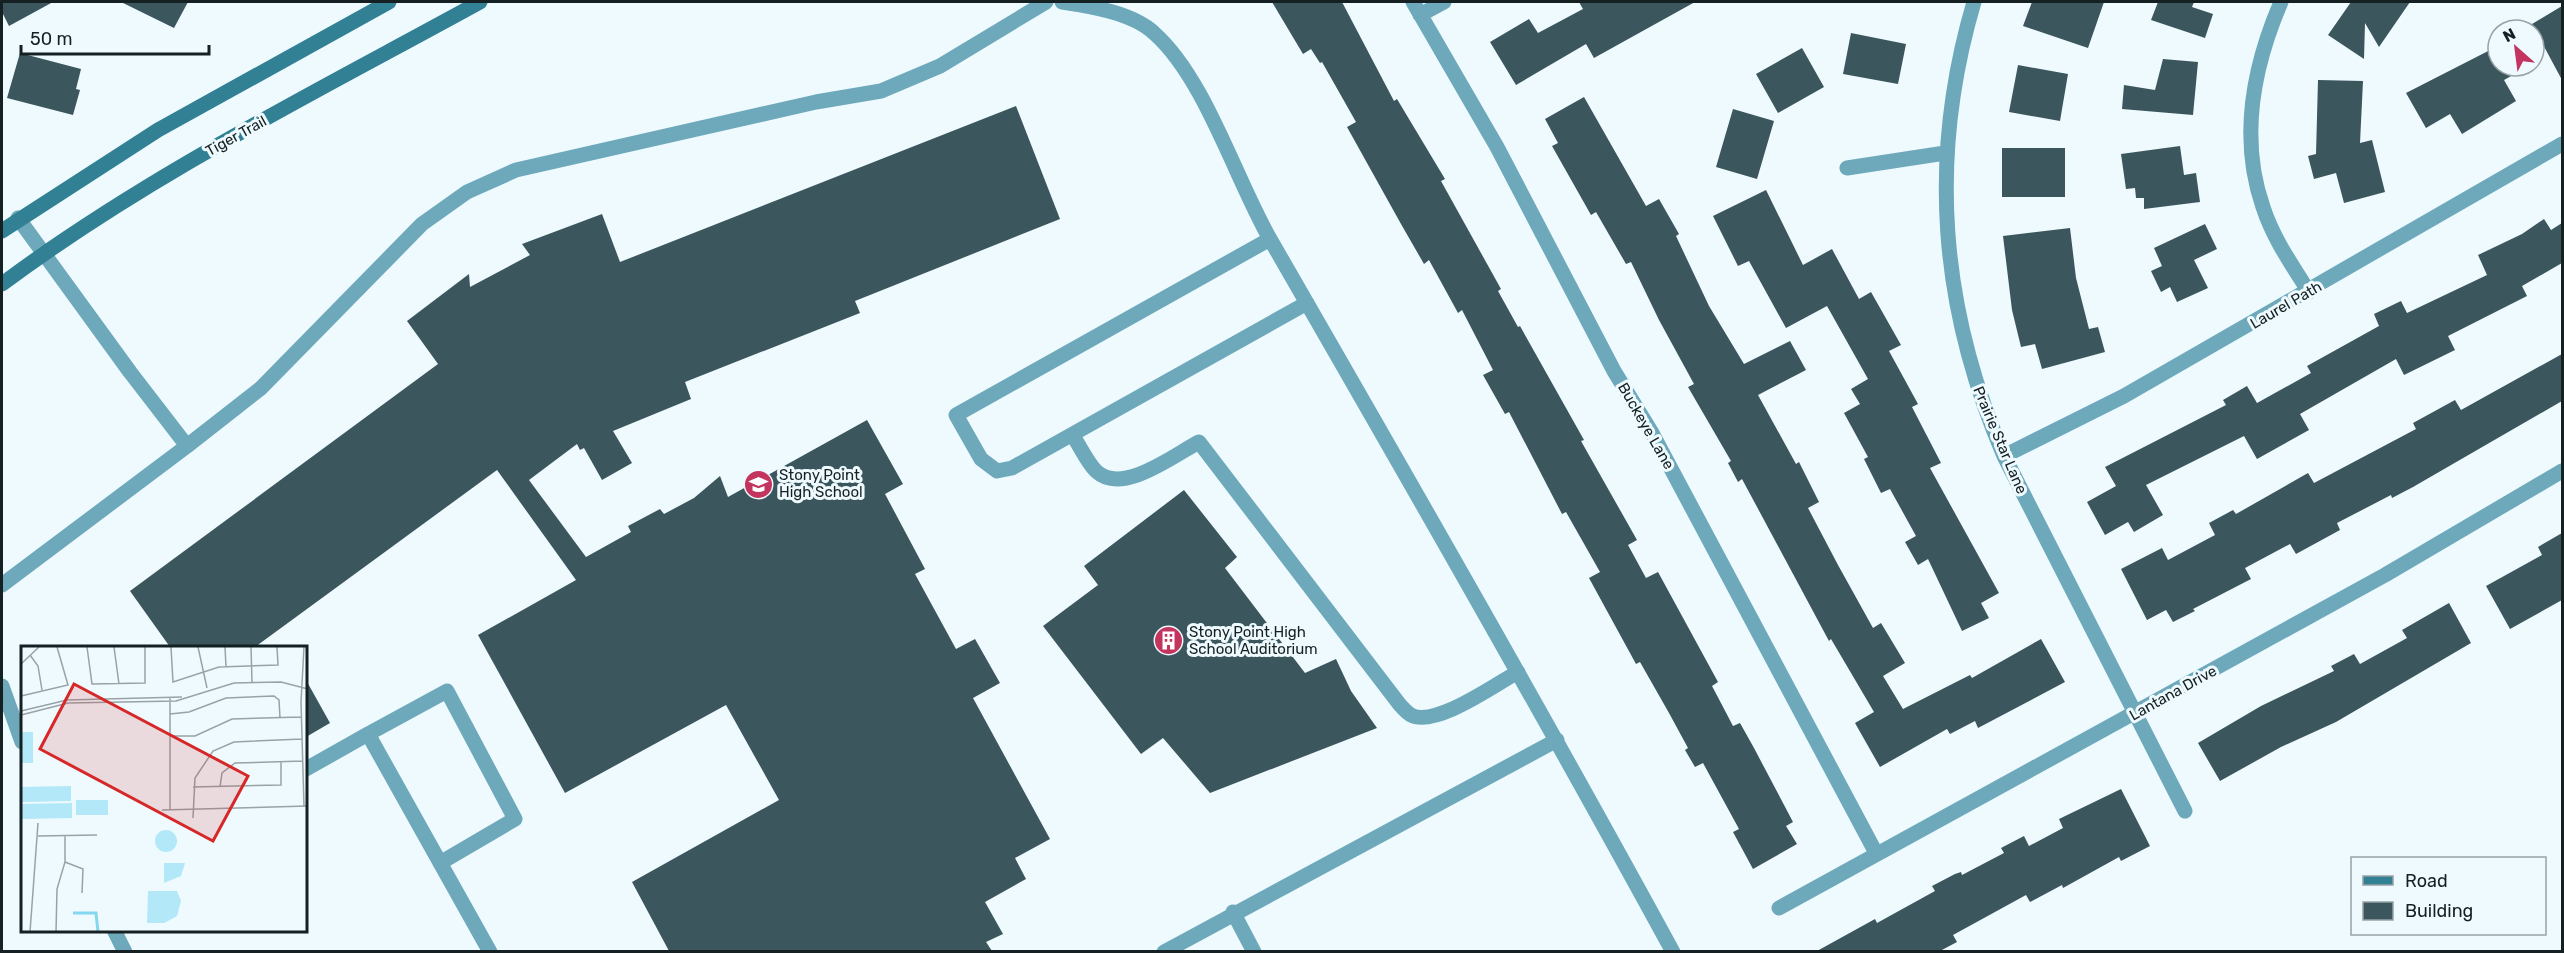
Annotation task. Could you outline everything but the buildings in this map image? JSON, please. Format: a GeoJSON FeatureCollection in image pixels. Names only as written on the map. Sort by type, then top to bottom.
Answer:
{"type":"FeatureCollection","features":[{"type":"Feature","properties":{"kind":"street"},"geometry":{"type":"LineString","coordinates":[[2,231],[18,218],[158,130],[389,2]]}},
{"type":"Feature","properties":{"kind":"street","name":"Tiger Trail"},"geometry":{"type":"LineString","coordinates":[[2,284],[43,253],[187,163],[480,2]]}},
{"type":"Feature","properties":{"kind":"street"},"geometry":{"type":"LineString","coordinates":[[2,585],[188,446],[261,388],[422,224],[467,192],[516,170],[816,102],[881,91],[940,66],[1046,2]]}},
{"type":"Feature","properties":{"kind":"street"},"geometry":{"type":"LineString","coordinates":[[1062,2],[1105,8],[1153,31],[1188,73],[1270,239],[1557,740],[1672,951]]}},
{"type":"Feature","properties":{"kind":"street"},"geometry":{"type":"LineString","coordinates":[[1416,8],[1444,2]]}},
{"type":"Feature","properties":{"kind":"street","name":"Prairie Star Lane"},"geometry":{"type":"LineString","coordinates":[[1974,2],[1962,41],[1950,106],[1945,153],[1946,220],[1952,283],[1964,345],[1982,405],[2004,456],[2185,811]]}},
{"type":"Feature","properties":{"kind":"street"},"geometry":{"type":"LineString","coordinates":[[2281,2],[2268,33],[2254,89],[2250,129],[2253,169],[2263,208],[2280,245],[2309,292]]}},
{"type":"Feature","properties":{"kind":"street","name":"Buckeye Lane"},"geometry":{"type":"LineString","coordinates":[[1416,8],[1503,157],[1614,371],[1652,433],[1876,853]]}},
{"type":"Feature","properties":{"kind":"street","name":"Laurel Path"},"geometry":{"type":"LineString","coordinates":[[2004,456],[2124,396],[2309,292],[2562,144]]}},
{"type":"Feature","properties":{"kind":"street"},"geometry":{"type":"LineString","coordinates":[[1847,168],[1945,153]]}},
{"type":"Feature","properties":{"kind":"street"},"geometry":{"type":"LineString","coordinates":[[18,218],[129,372],[188,446]]}},
{"type":"Feature","properties":{"kind":"street"},"geometry":{"type":"LineString","coordinates":[[1270,239],[956,415],[981,459],[997,471],[1012,468],[1073,436],[1307,303]]}},
{"type":"Feature","properties":{"kind":"street"},"geometry":{"type":"LineString","coordinates":[[1073,436],[1096,471],[1114,481],[1134,478],[1199,442],[1400,705],[1411,716],[1427,717],[1446,712],[1518,672]]}},
{"type":"Feature","properties":{"kind":"street","name":"Lantana Drive"},"geometry":{"type":"LineString","coordinates":[[1779,908],[1876,853],[2136,714],[2385,575],[2562,471]]}},
{"type":"Feature","properties":{"kind":"street"},"geometry":{"type":"LineString","coordinates":[[2,686],[21,738]]}},
{"type":"Feature","properties":{"kind":"street"},"geometry":{"type":"LineString","coordinates":[[308,767],[447,691],[515,819],[440,864]]}},
{"type":"Feature","properties":{"kind":"street"},"geometry":{"type":"LineString","coordinates":[[368,734],[490,951]]}},
{"type":"Feature","properties":{"kind":"street"},"geometry":{"type":"LineString","coordinates":[[1164,951],[1557,740]]}},
{"type":"Feature","properties":{"kind":"street"},"geometry":{"type":"LineString","coordinates":[[1233,912],[1254,951]]}},
{"type":"Feature","properties":{"kind":"street"},"geometry":{"type":"LineString","coordinates":[[115,932],[125,951]]}},
{"type":"Feature","properties":{"kind":"place","name":"Stony Point High School"},"geometry":{"type":"Point","coordinates":[758,484]}},
{"type":"Feature","properties":{"kind":"place","name":"Stony Point High School Auditorium"},"geometry":{"type":"Point","coordinates":[1168,641]}}]}
